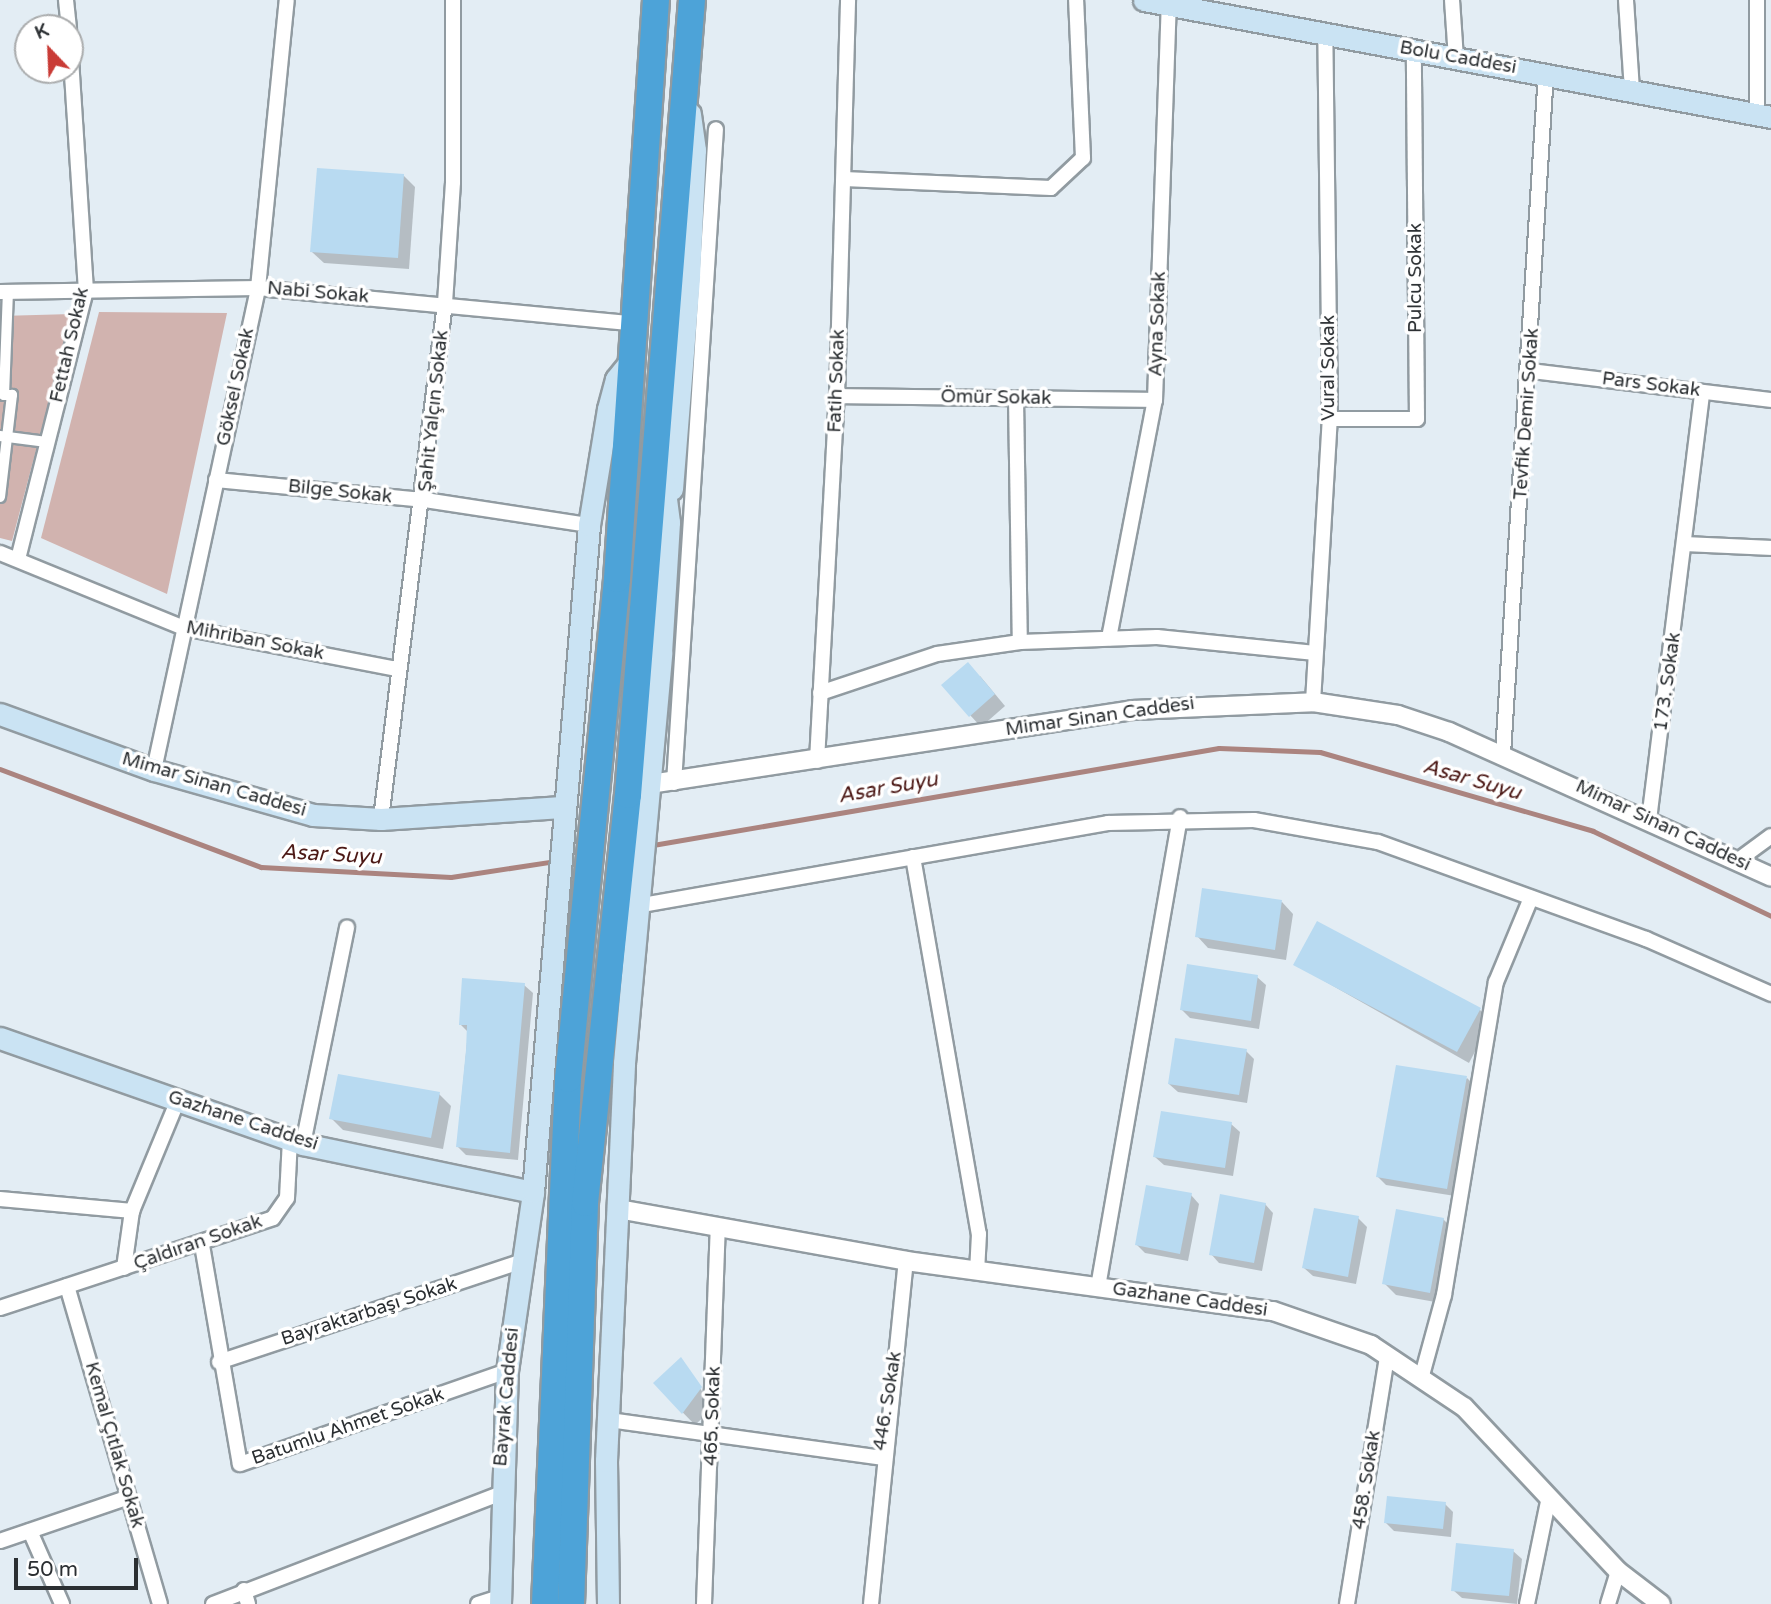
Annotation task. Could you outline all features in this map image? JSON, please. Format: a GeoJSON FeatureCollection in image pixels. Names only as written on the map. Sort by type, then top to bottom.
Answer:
{"type":"FeatureCollection","features":[{"type":"Feature","properties":{"kind":"highway"},"geometry":{"type":"LineString","coordinates":[[545,1604],[543,1567],[567,936],[594,799],[636,324],[656,0]]}},
{"type":"Feature","properties":{"kind":"highway"},"geometry":{"type":"LineString","coordinates":[[572,1604],[570,1566],[585,1203],[614,930],[642,792],[657,430],[683,52],[692,0]]}},
{"type":"Feature","properties":{"kind":"main road"},"geometry":{"type":"LineString","coordinates":[[608,1604],[609,1420],[642,792],[669,528],[695,150],[683,52],[705,0]]}},
{"type":"Feature","properties":{"kind":"main road","name":"Bolu Caddesi"},"geometry":{"type":"LineString","coordinates":[[1157,2],[1764,115]]}},
{"type":"Feature","properties":{"kind":"main road","name":"Bayrak Caddesi"},"geometry":{"type":"LineString","coordinates":[[500,1601],[499,1494],[507,1371],[519,1262],[533,1192],[567,936],[562,807],[589,526],[608,409],[616,379],[633,358]]}},
{"type":"Feature","properties":{"kind":"main road"},"geometry":{"type":"LineString","coordinates":[[657,430],[669,528]]}},
{"type":"Feature","properties":{"kind":"main road","name":"Mimar Sinan Caddesi"},"geometry":{"type":"LineString","coordinates":[[0,714],[153,770],[313,815],[381,819],[562,807]]}},
{"type":"Feature","properties":{"kind":"main road","name":"Gazhane Caddesi"},"geometry":{"type":"LineString","coordinates":[[0,1038],[296,1142],[533,1192]]}},
{"type":"Feature","properties":{"kind":"main road"},"geometry":{"type":"LineString","coordinates":[[570,1566],[577,1604]]}},
{"type":"Feature","properties":{"kind":"main road"},"geometry":{"type":"LineString","coordinates":[[537,1604],[543,1567]]}},
{"type":"Feature","properties":{"kind":"street","name":"Göksel Sokak"},"geometry":{"type":"LineString","coordinates":[[153,770],[258,288],[286,0]]}},
{"type":"Feature","properties":{"kind":"street","name":"Şahit Yalçın Sokak"},"geometry":{"type":"LineString","coordinates":[[381,819],[397,669],[425,500],[445,303],[453,182],[453,0]]}},
{"type":"Feature","properties":{"kind":"street","name":"Fatih Sokak"},"geometry":{"type":"LineString","coordinates":[[817,761],[837,396],[848,0]]}},
{"type":"Feature","properties":{"kind":"street"},"geometry":{"type":"LineString","coordinates":[[844,179],[1051,188],[1083,158],[1076,0]]}},
{"type":"Feature","properties":{"kind":"street"},"geometry":{"type":"LineString","coordinates":[[1452,0],[1456,58]]}},
{"type":"Feature","properties":{"kind":"street"},"geometry":{"type":"LineString","coordinates":[[1626,0],[1632,91]]}},
{"type":"Feature","properties":{"kind":"street"},"geometry":{"type":"LineString","coordinates":[[1757,0],[1764,115]]}},
{"type":"Feature","properties":{"kind":"street","name":"Ayna Sokak"},"geometry":{"type":"LineString","coordinates":[[1109,638],[1155,400],[1157,2]]}},
{"type":"Feature","properties":{"kind":"street","name":"Vural Sokak"},"geometry":{"type":"LineString","coordinates":[[1313,702],[1330,419],[1325,33]]}},
{"type":"Feature","properties":{"kind":"street","name":"Pulcu Sokak"},"geometry":{"type":"LineString","coordinates":[[1330,419],[1418,419],[1414,50]]}},
{"type":"Feature","properties":{"kind":"street","name":"Tevfik Demir Sokak"},"geometry":{"type":"LineString","coordinates":[[1503,754],[1531,371],[1546,73]]}},
{"type":"Feature","properties":{"kind":"street","name":"Fettah Sokak"},"geometry":{"type":"LineString","coordinates":[[18,559],[86,291],[73,84]]}},
{"type":"Feature","properties":{"kind":"street"},"geometry":{"type":"LineString","coordinates":[[674,783],[716,129]]}},
{"type":"Feature","properties":{"kind":"street","name":"Nabi Sokak"},"geometry":{"type":"LineString","coordinates":[[4,292],[258,288],[445,303],[636,324]]}},
{"type":"Feature","properties":{"kind":"street"},"geometry":{"type":"LineString","coordinates":[[0,497],[4,436],[4,292]]}},
{"type":"Feature","properties":{"kind":"street","name":"Pars Sokak"},"geometry":{"type":"LineString","coordinates":[[1531,371],[1771,400]]}},
{"type":"Feature","properties":{"kind":"street","name":"173. Sokak"},"geometry":{"type":"LineString","coordinates":[[1649,820],[1686,544],[1702,392]]}},
{"type":"Feature","properties":{"kind":"street","name":"Ömür Sokak"},"geometry":{"type":"LineString","coordinates":[[837,396],[1155,400]]}},
{"type":"Feature","properties":{"kind":"street"},"geometry":{"type":"LineString","coordinates":[[1016,398],[1020,642]]}},
{"type":"Feature","properties":{"kind":"street"},"geometry":{"type":"LineString","coordinates":[[4,436],[47,442]]}},
{"type":"Feature","properties":{"kind":"street","name":"Bilge Sokak"},"geometry":{"type":"LineString","coordinates":[[216,480],[425,500],[589,526]]}},
{"type":"Feature","properties":{"kind":"street"},"geometry":{"type":"LineString","coordinates":[[669,528],[691,537]]}},
{"type":"Feature","properties":{"kind":"street"},"geometry":{"type":"LineString","coordinates":[[1686,544],[1771,548]]}},
{"type":"Feature","properties":{"kind":"street","name":"Mihriban Sokak"},"geometry":{"type":"LineString","coordinates":[[0,553],[184,628],[397,669]]}},
{"type":"Feature","properties":{"kind":"street"},"geometry":{"type":"LineString","coordinates":[[820,694],[925,657],[1020,642],[1109,638],[1205,639],[1315,653]]}},
{"type":"Feature","properties":{"kind":"street","name":"Mimar Sinan Caddesi"},"geometry":{"type":"LineString","coordinates":[[642,792],[674,783],[1133,710],[1313,702],[1398,715],[1503,754],[1771,877]]}},
{"type":"Feature","properties":{"kind":"street"},"geometry":{"type":"LineString","coordinates":[[638,898],[913,857],[1108,823],[1180,817],[1254,820],[1343,834],[1531,898],[1771,994]]}},
{"type":"Feature","properties":{"kind":"street"},"geometry":{"type":"LineString","coordinates":[[1098,1287],[1180,817]]}},
{"type":"Feature","properties":{"kind":"street"},"geometry":{"type":"LineString","coordinates":[[1737,861],[1771,836]]}},
{"type":"Feature","properties":{"kind":"street"},"geometry":{"type":"LineString","coordinates":[[913,857],[979,1234],[977,1271]]}},
{"type":"Feature","properties":{"kind":"street"},"geometry":{"type":"LineString","coordinates":[[1421,1379],[1444,1295],[1496,982],[1531,898]]}},
{"type":"Feature","properties":{"kind":"street","name":"Çaldıran Sokak"},"geometry":{"type":"LineString","coordinates":[[0,1308],[202,1245],[273,1218],[287,1198],[296,1142],[348,927]]}},
{"type":"Feature","properties":{"kind":"street","name":"Çaldıran Sokak"},"geometry":{"type":"LineString","coordinates":[[124,1268],[132,1211],[178,1100]]}},
{"type":"Feature","properties":{"kind":"street"},"geometry":{"type":"LineString","coordinates":[[0,1199],[132,1211]]}},
{"type":"Feature","properties":{"kind":"street","name":"Gazhane Caddesi"},"geometry":{"type":"LineString","coordinates":[[618,1209],[906,1261],[1273,1311],[1387,1356],[1464,1407],[1618,1572],[1661,1604]]}},
{"type":"Feature","properties":{"kind":"street","name":"465. Sokak"},"geometry":{"type":"LineString","coordinates":[[704,1604],[713,1435],[718,1228]]}},
{"type":"Feature","properties":{"kind":"street","name":"Batumlu Ahmet Sokak"},"geometry":{"type":"LineString","coordinates":[[202,1245],[219,1362],[240,1464],[507,1371]]}},
{"type":"Feature","properties":{"kind":"street","name":"446. Sokak"},"geometry":{"type":"LineString","coordinates":[[609,1420],[882,1458],[906,1261]]}},
{"type":"Feature","properties":{"kind":"street","name":"Bayraktarbaşı Sokak"},"geometry":{"type":"LineString","coordinates":[[219,1362],[519,1262]]}},
{"type":"Feature","properties":{"kind":"street","name":"Kemal Çıtlak Sokak"},"geometry":{"type":"LineString","coordinates":[[67,1286],[160,1604]]}},
{"type":"Feature","properties":{"kind":"street","name":"458. Sokak"},"geometry":{"type":"LineString","coordinates":[[1346,1604],[1387,1356]]}},
{"type":"Feature","properties":{"kind":"street"},"geometry":{"type":"LineString","coordinates":[[871,1604],[882,1458]]}},
{"type":"Feature","properties":{"kind":"street"},"geometry":{"type":"LineString","coordinates":[[213,1604],[246,1597],[499,1494]]}},
{"type":"Feature","properties":{"kind":"street"},"geometry":{"type":"LineString","coordinates":[[0,1541],[129,1497]]}},
{"type":"Feature","properties":{"kind":"street"},"geometry":{"type":"LineString","coordinates":[[1527,1604],[1549,1497]]}},
{"type":"Feature","properties":{"kind":"street"},"geometry":{"type":"LineString","coordinates":[[30,1531],[62,1604]]}},
{"type":"Feature","properties":{"kind":"street"},"geometry":{"type":"LineString","coordinates":[[1608,1604],[1618,1572]]}},
{"type":"Feature","properties":{"kind":"street"},"geometry":{"type":"LineString","coordinates":[[478,1604],[500,1601]]}},
{"type":"Feature","properties":{"kind":"shaded area"},"geometry":{"type":"Polygon","coordinates":[[[99,312],[227,313],[167,594],[41,538],[99,312]]]}},
{"type":"Feature","properties":{"kind":"shaded area"},"geometry":{"type":"Polygon","coordinates":[[[72,314],[12,541],[0,538],[0,316],[72,314]]]}},
{"type":"Feature","properties":{"kind":"building"},"geometry":{"type":"Polygon","coordinates":[[[317,168],[404,174],[398,258],[310,252],[317,168]]]}},
{"type":"Feature","properties":{"kind":"building"},"geometry":{"type":"Polygon","coordinates":[[[968,662],[995,694],[969,717],[941,685],[968,662]]]}},
{"type":"Feature","properties":{"kind":"building"},"geometry":{"type":"Polygon","coordinates":[[[1202,888],[1282,900],[1275,950],[1195,937],[1202,888]]]}},
{"type":"Feature","properties":{"kind":"building"},"geometry":{"type":"Polygon","coordinates":[[[1317,921],[1481,1008],[1457,1052],[1293,965],[1317,921]]]}},
{"type":"Feature","properties":{"kind":"building"},"geometry":{"type":"Polygon","coordinates":[[[1187,964],[1258,975],[1251,1021],[1180,1010],[1187,964]]]}},
{"type":"Feature","properties":{"kind":"building"},"geometry":{"type":"Polygon","coordinates":[[[462,978],[525,983],[510,1153],[456,1147],[467,1025],[459,1025],[462,978]]]}},
{"type":"Feature","properties":{"kind":"building"},"geometry":{"type":"Polygon","coordinates":[[[1175,1038],[1247,1049],[1239,1095],[1168,1084],[1175,1038]]]}},
{"type":"Feature","properties":{"kind":"building"},"geometry":{"type":"Polygon","coordinates":[[[1396,1065],[1467,1076],[1447,1189],[1376,1177],[1396,1065]]]}},
{"type":"Feature","properties":{"kind":"building"},"geometry":{"type":"Polygon","coordinates":[[[338,1074],[440,1092],[431,1138],[329,1119],[338,1074]]]}},
{"type":"Feature","properties":{"kind":"building"},"geometry":{"type":"Polygon","coordinates":[[[1161,1111],[1232,1122],[1225,1168],[1153,1157],[1161,1111]]]}},
{"type":"Feature","properties":{"kind":"building"},"geometry":{"type":"Polygon","coordinates":[[[1146,1185],[1192,1193],[1180,1254],[1135,1245],[1146,1185]]]}},
{"type":"Feature","properties":{"kind":"building"},"geometry":{"type":"Polygon","coordinates":[[[1220,1194],[1266,1203],[1254,1263],[1209,1255],[1220,1194]]]}},
{"type":"Feature","properties":{"kind":"building"},"geometry":{"type":"Polygon","coordinates":[[[1314,1208],[1359,1216],[1348,1277],[1302,1268],[1314,1208]]]}},
{"type":"Feature","properties":{"kind":"building"},"geometry":{"type":"Polygon","coordinates":[[[1396,1209],[1444,1218],[1430,1293],[1382,1284],[1396,1209]]]}},
{"type":"Feature","properties":{"kind":"building"},"geometry":{"type":"Polygon","coordinates":[[[681,1357],[702,1387],[682,1414],[653,1383],[681,1357]]]}},
{"type":"Feature","properties":{"kind":"building"},"geometry":{"type":"Polygon","coordinates":[[[1387,1496],[1446,1502],[1443,1529],[1384,1523],[1387,1496]]]}},
{"type":"Feature","properties":{"kind":"building"},"geometry":{"type":"Polygon","coordinates":[[[1456,1543],[1514,1549],[1509,1596],[1451,1591],[1456,1543]]]}},
{"type":"Feature","properties":{"kind":"waterway","name":"Asar Suyu"},"geometry":{"type":"LineString","coordinates":[[647,846],[1219,748],[1320,752],[1593,831],[1771,916]]}},
{"type":"Feature","properties":{"kind":"waterway","name":"Asar Suyu"},"geometry":{"type":"LineString","coordinates":[[0,769],[261,867],[451,877],[555,861]]}}]}
